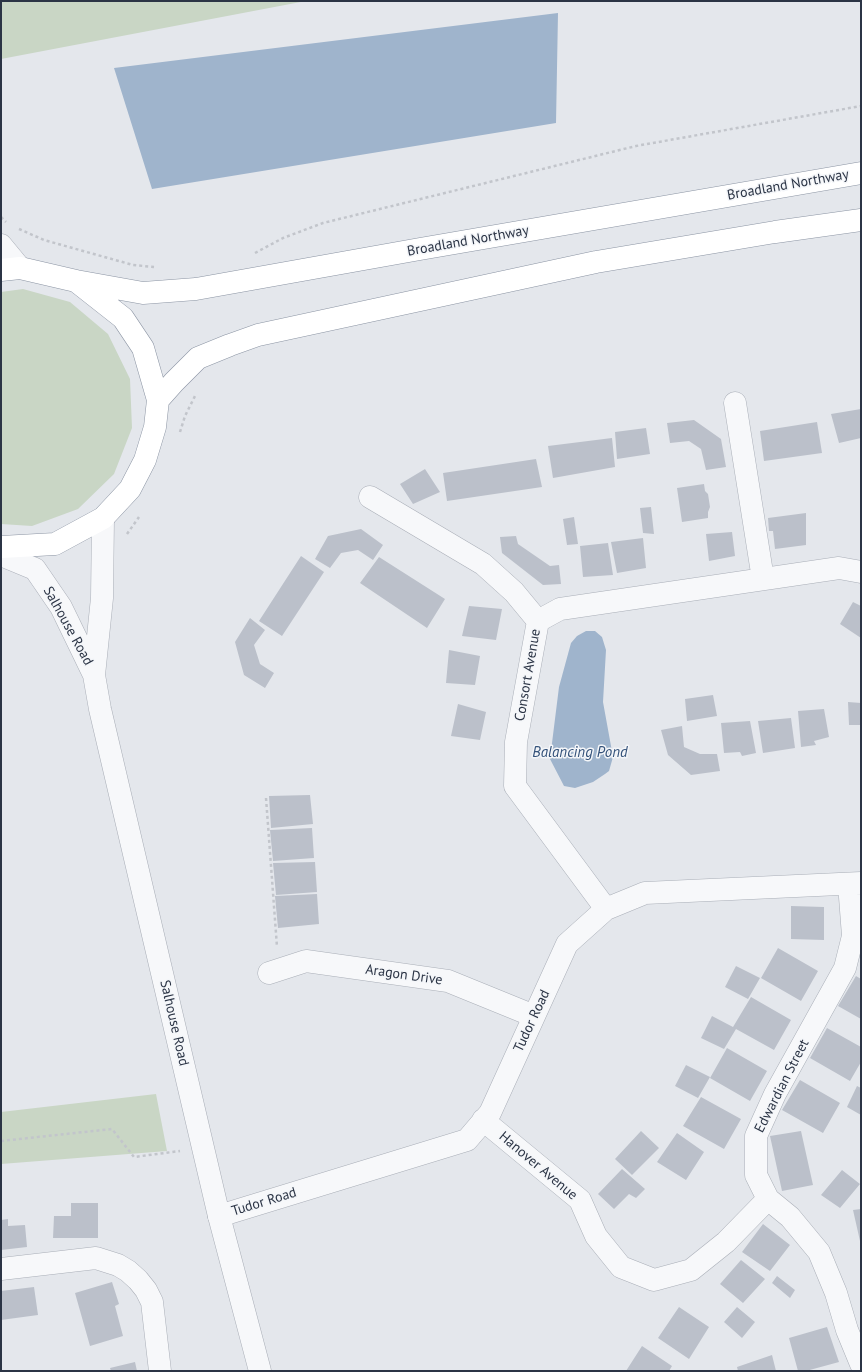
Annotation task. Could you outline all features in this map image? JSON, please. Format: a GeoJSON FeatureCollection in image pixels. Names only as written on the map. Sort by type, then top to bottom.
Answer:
{"type":"FeatureCollection","features":[{"type":"Feature","properties":{"kind":"highway","name":"Broadland Northway"},"geometry":{"type":"LineString","coordinates":[[10,269],[143,293],[196,289],[861,173]]}},
{"type":"Feature","properties":{"kind":"highway"},"geometry":{"type":"LineString","coordinates":[[158,400],[198,358],[258,335],[596,262],[861,220]]}},
{"type":"Feature","properties":{"kind":"highway"},"geometry":{"type":"LineString","coordinates":[[1,547],[55,544],[103,518],[130,489],[145,460],[155,427],[158,400],[143,348],[123,318],[76,281]]}},
{"type":"Feature","properties":{"kind":"street"},"geometry":{"type":"LineString","coordinates":[[1,245],[10,269]]}},
{"type":"Feature","properties":{"kind":"street"},"geometry":{"type":"LineString","coordinates":[[735,403],[763,579]]}},
{"type":"Feature","properties":{"kind":"street"},"geometry":{"type":"LineString","coordinates":[[370,497],[483,564],[514,592],[538,621]]}},
{"type":"Feature","properties":{"kind":"street","name":"Salhouse Road"},"geometry":{"type":"LineString","coordinates":[[103,518],[102,598],[94,674],[100,709],[219,1216],[260,1371]]}},
{"type":"Feature","properties":{"kind":"street","name":"Salhouse Road"},"geometry":{"type":"LineString","coordinates":[[1,555],[35,569],[61,606],[94,674]]}},
{"type":"Feature","properties":{"kind":"street","name":"Consort Avenue"},"geometry":{"type":"LineString","coordinates":[[606,909],[515,786],[516,742],[538,621],[560,608],[839,568],[861,572]]}},
{"type":"Feature","properties":{"kind":"street","name":"Tudor Road"},"geometry":{"type":"LineString","coordinates":[[219,1216],[467,1140],[490,1112],[567,944],[606,909],[645,894],[855,884]]}},
{"type":"Feature","properties":{"kind":"street","name":"Edwardian Street"},"geometry":{"type":"LineString","coordinates":[[855,884],[854,936],[846,968],[775,1094],[756,1136],[756,1175],[768,1199],[790,1217],[819,1252],[836,1293],[847,1330],[861,1364]]}},
{"type":"Feature","properties":{"kind":"street","name":"Aragon Drive"},"geometry":{"type":"LineString","coordinates":[[274,972],[306,961],[448,981],[534,1016]]}},
{"type":"Feature","properties":{"kind":"street","name":"Hanover Avenue"},"geometry":{"type":"LineString","coordinates":[[483,1120],[580,1200],[596,1236],[621,1266],[654,1280],[691,1270],[726,1242],[768,1199]]}},
{"type":"Feature","properties":{"kind":"street"},"geometry":{"type":"LineString","coordinates":[[1,1269],[96,1258],[118,1265],[128,1271],[146,1290],[152,1302],[160,1371]]}},
{"type":"Feature","properties":{"kind":"path"},"geometry":{"type":"LineString","coordinates":[[249,257],[283,238],[323,223],[636,146],[861,106]]}},
{"type":"Feature","properties":{"kind":"path"},"geometry":{"type":"LineString","coordinates":[[1,217],[7,224]]}},
{"type":"Feature","properties":{"kind":"path"},"geometry":{"type":"LineString","coordinates":[[13,226],[44,240],[133,265],[155,267]]}},
{"type":"Feature","properties":{"kind":"path"},"geometry":{"type":"LineString","coordinates":[[266,798],[274,972]]}},
{"type":"Feature","properties":{"kind":"path"},"geometry":{"type":"LineString","coordinates":[[1,1141],[112,1129],[134,1157],[203,1148]]}},
{"type":"Feature","properties":{"kind":"green space"},"geometry":{"type":"Polygon","coordinates":[[[1,1],[306,1],[1,59],[1,1]]]}},
{"type":"Feature","properties":{"kind":"green space"},"geometry":{"type":"Polygon","coordinates":[[[23,289],[70,302],[108,334],[130,379],[132,428],[114,474],[78,509],[32,526],[1,524],[1,292],[23,289]]]}},
{"type":"Feature","properties":{"kind":"green space"},"geometry":{"type":"Polygon","coordinates":[[[156,1094],[167,1151],[1,1164],[1,1112],[156,1094]]]}},
{"type":"Feature","properties":{"kind":"water"},"geometry":{"type":"Polygon","coordinates":[[[558,13],[556,123],[152,189],[114,68],[558,13]]]}},
{"type":"Feature","properties":{"kind":"water","name":"Balancing Pond"},"geometry":{"type":"Polygon","coordinates":[[[586,631],[595,631],[602,637],[606,650],[603,702],[613,757],[609,771],[593,782],[575,788],[564,786],[550,759],[559,687],[571,643],[577,636],[586,631]]]}},
{"type":"Feature","properties":{"kind":"building"},"geometry":{"type":"Polygon","coordinates":[[[861,409],[861,438],[839,443],[831,414],[861,409]]]}},
{"type":"Feature","properties":{"kind":"building"},"geometry":{"type":"Polygon","coordinates":[[[694,420],[721,439],[726,467],[706,470],[701,449],[689,441],[670,443],[667,423],[694,420]]]}},
{"type":"Feature","properties":{"kind":"building"},"geometry":{"type":"Polygon","coordinates":[[[817,422],[822,453],[764,461],[760,431],[817,422]]]}},
{"type":"Feature","properties":{"kind":"building"},"geometry":{"type":"Polygon","coordinates":[[[646,428],[650,454],[617,459],[615,432],[646,428]]]}},
{"type":"Feature","properties":{"kind":"building"},"geometry":{"type":"Polygon","coordinates":[[[612,438],[615,467],[553,478],[548,446],[612,438]]]}},
{"type":"Feature","properties":{"kind":"building"},"geometry":{"type":"Polygon","coordinates":[[[536,459],[542,487],[447,501],[443,473],[536,459]]]}},
{"type":"Feature","properties":{"kind":"building"},"geometry":{"type":"Polygon","coordinates":[[[425,469],[440,492],[413,504],[400,484],[425,469]]]}},
{"type":"Feature","properties":{"kind":"building"},"geometry":{"type":"Polygon","coordinates":[[[704,484],[705,491],[708,494],[710,507],[708,518],[682,522],[677,488],[704,484]]]}},
{"type":"Feature","properties":{"kind":"building"},"geometry":{"type":"Polygon","coordinates":[[[651,507],[654,534],[643,533],[640,508],[651,507]]]}},
{"type":"Feature","properties":{"kind":"building"},"geometry":{"type":"Polygon","coordinates":[[[806,513],[806,545],[775,549],[773,531],[769,531],[768,518],[806,513]]]}},
{"type":"Feature","properties":{"kind":"building"},"geometry":{"type":"Polygon","coordinates":[[[574,517],[578,544],[567,545],[563,519],[574,517]]]}},
{"type":"Feature","properties":{"kind":"building"},"geometry":{"type":"Polygon","coordinates":[[[361,529],[383,545],[373,560],[358,550],[341,553],[330,568],[315,559],[328,536],[361,529]]]}},
{"type":"Feature","properties":{"kind":"building"},"geometry":{"type":"Polygon","coordinates":[[[732,532],[735,556],[709,561],[706,534],[732,532]]]}},
{"type":"Feature","properties":{"kind":"building"},"geometry":{"type":"Polygon","coordinates":[[[516,536],[518,544],[550,566],[559,565],[561,584],[543,585],[502,553],[500,537],[516,536]]]}},
{"type":"Feature","properties":{"kind":"building"},"geometry":{"type":"Polygon","coordinates":[[[643,538],[646,568],[617,573],[611,542],[643,538]]]}},
{"type":"Feature","properties":{"kind":"building"},"geometry":{"type":"Polygon","coordinates":[[[608,543],[613,575],[583,577],[580,546],[608,543]]]}},
{"type":"Feature","properties":{"kind":"building"},"geometry":{"type":"Polygon","coordinates":[[[301,556],[324,572],[282,636],[259,621],[301,556]]]}},
{"type":"Feature","properties":{"kind":"building"},"geometry":{"type":"Polygon","coordinates":[[[379,557],[445,599],[427,628],[360,583],[379,557]]]}},
{"type":"Feature","properties":{"kind":"building"},"geometry":{"type":"Polygon","coordinates":[[[853,602],[861,606],[861,638],[840,624],[853,602]]]}},
{"type":"Feature","properties":{"kind":"building"},"geometry":{"type":"Polygon","coordinates":[[[469,606],[502,609],[496,640],[462,636],[469,606]]]}},
{"type":"Feature","properties":{"kind":"building"},"geometry":{"type":"Polygon","coordinates":[[[250,618],[265,630],[254,645],[260,664],[274,673],[265,688],[244,675],[235,642],[250,618]]]}},
{"type":"Feature","properties":{"kind":"building"},"geometry":{"type":"Polygon","coordinates":[[[449,650],[480,656],[475,685],[446,683],[449,650]]]}},
{"type":"Feature","properties":{"kind":"building"},"geometry":{"type":"Polygon","coordinates":[[[713,695],[717,716],[687,721],[685,699],[713,695]]]}},
{"type":"Feature","properties":{"kind":"building"},"geometry":{"type":"Polygon","coordinates":[[[848,702],[861,703],[861,725],[849,725],[848,702]]]}},
{"type":"Feature","properties":{"kind":"building"},"geometry":{"type":"Polygon","coordinates":[[[458,704],[486,712],[480,740],[451,736],[458,704]]]}},
{"type":"Feature","properties":{"kind":"building"},"geometry":{"type":"Polygon","coordinates":[[[824,709],[829,737],[814,741],[816,745],[801,747],[798,711],[824,709]]]}},
{"type":"Feature","properties":{"kind":"building"},"geometry":{"type":"Polygon","coordinates":[[[791,718],[795,748],[763,753],[758,721],[791,718]]]}},
{"type":"Feature","properties":{"kind":"building"},"geometry":{"type":"Polygon","coordinates":[[[750,721],[756,753],[742,756],[740,752],[724,753],[721,723],[750,721]]]}},
{"type":"Feature","properties":{"kind":"building"},"geometry":{"type":"Polygon","coordinates":[[[682,726],[684,747],[700,754],[717,754],[720,771],[691,775],[668,755],[661,730],[682,726]]]}},
{"type":"Feature","properties":{"kind":"building"},"geometry":{"type":"Polygon","coordinates":[[[310,795],[313,824],[271,828],[269,796],[310,795]]]}},
{"type":"Feature","properties":{"kind":"building"},"geometry":{"type":"Polygon","coordinates":[[[312,828],[314,858],[273,861],[270,830],[312,828]]]}},
{"type":"Feature","properties":{"kind":"building"},"geometry":{"type":"Polygon","coordinates":[[[315,862],[317,892],[276,895],[273,863],[315,862]]]}},
{"type":"Feature","properties":{"kind":"building"},"geometry":{"type":"Polygon","coordinates":[[[317,894],[319,924],[278,928],[275,896],[317,894]]]}},
{"type":"Feature","properties":{"kind":"building"},"geometry":{"type":"Polygon","coordinates":[[[791,906],[824,907],[824,940],[791,939],[791,906]]]}},
{"type":"Feature","properties":{"kind":"building"},"geometry":{"type":"Polygon","coordinates":[[[778,948],[818,971],[801,1001],[761,978],[778,948]]]}},
{"type":"Feature","properties":{"kind":"building"},"geometry":{"type":"Polygon","coordinates":[[[736,966],[760,978],[748,999],[725,987],[736,966]]]}},
{"type":"Feature","properties":{"kind":"building"},"geometry":{"type":"Polygon","coordinates":[[[856,976],[861,979],[861,1019],[838,1006],[856,976]]]}},
{"type":"Feature","properties":{"kind":"building"},"geometry":{"type":"Polygon","coordinates":[[[751,997],[791,1020],[774,1050],[736,1029],[724,1049],[701,1038],[712,1016],[733,1027],[751,997]]]}},
{"type":"Feature","properties":{"kind":"building"},"geometry":{"type":"Polygon","coordinates":[[[827,1028],[861,1047],[861,1062],[850,1081],[810,1058],[827,1028]]]}},
{"type":"Feature","properties":{"kind":"building"},"geometry":{"type":"Polygon","coordinates":[[[727,1048],[767,1071],[750,1101],[710,1078],[727,1048]]]}},
{"type":"Feature","properties":{"kind":"building"},"geometry":{"type":"Polygon","coordinates":[[[686,1065],[710,1077],[698,1098],[675,1086],[686,1065]]]}},
{"type":"Feature","properties":{"kind":"building"},"geometry":{"type":"Polygon","coordinates":[[[800,1080],[840,1103],[823,1133],[782,1110],[800,1080]]]}},
{"type":"Feature","properties":{"kind":"building"},"geometry":{"type":"Polygon","coordinates":[[[857,1086],[861,1088],[861,1115],[847,1107],[857,1086]]]}},
{"type":"Feature","properties":{"kind":"building"},"geometry":{"type":"Polygon","coordinates":[[[701,1097],[741,1119],[724,1149],[683,1126],[701,1097]]]}},
{"type":"Feature","properties":{"kind":"building"},"geometry":{"type":"Polygon","coordinates":[[[641,1131],[659,1148],[632,1175],[615,1159],[641,1131]]]}},
{"type":"Feature","properties":{"kind":"building"},"geometry":{"type":"Polygon","coordinates":[[[801,1131],[813,1185],[782,1191],[770,1136],[801,1131]]]}},
{"type":"Feature","properties":{"kind":"building"},"geometry":{"type":"Polygon","coordinates":[[[677,1133],[704,1152],[686,1180],[657,1162],[677,1133]]]}},
{"type":"Feature","properties":{"kind":"building"},"geometry":{"type":"Polygon","coordinates":[[[622,1169],[645,1189],[636,1198],[629,1194],[614,1209],[598,1194],[622,1169]]]}},
{"type":"Feature","properties":{"kind":"building"},"geometry":{"type":"Polygon","coordinates":[[[842,1170],[860,1184],[840,1208],[821,1195],[842,1170]]]}},
{"type":"Feature","properties":{"kind":"building"},"geometry":{"type":"Polygon","coordinates":[[[71,1203],[98,1203],[98,1238],[53,1238],[54,1216],[71,1216],[71,1203]]]}},
{"type":"Feature","properties":{"kind":"building"},"geometry":{"type":"Polygon","coordinates":[[[861,1209],[861,1241],[860,1241],[853,1210],[861,1209]]]}},
{"type":"Feature","properties":{"kind":"building"},"geometry":{"type":"Polygon","coordinates":[[[8,1219],[8,1226],[25,1225],[27,1247],[1,1250],[1,1220],[8,1219]]]}},
{"type":"Feature","properties":{"kind":"building"},"geometry":{"type":"Polygon","coordinates":[[[763,1224],[790,1245],[770,1271],[742,1252],[763,1224]]]}},
{"type":"Feature","properties":{"kind":"building"},"geometry":{"type":"Polygon","coordinates":[[[741,1260],[765,1279],[743,1303],[720,1284],[741,1260]]]}},
{"type":"Feature","properties":{"kind":"building"},"geometry":{"type":"Polygon","coordinates":[[[777,1276],[795,1290],[790,1298],[772,1283],[777,1276]]]}},
{"type":"Feature","properties":{"kind":"building"},"geometry":{"type":"Polygon","coordinates":[[[112,1282],[119,1304],[115,1306],[123,1336],[90,1346],[75,1293],[112,1282]]]}},
{"type":"Feature","properties":{"kind":"building"},"geometry":{"type":"Polygon","coordinates":[[[34,1287],[38,1315],[1,1320],[1,1291],[34,1287]]]}},
{"type":"Feature","properties":{"kind":"building"},"geometry":{"type":"Polygon","coordinates":[[[679,1307],[709,1327],[689,1359],[658,1338],[679,1307]]]}},
{"type":"Feature","properties":{"kind":"building"},"geometry":{"type":"Polygon","coordinates":[[[737,1307],[755,1322],[742,1338],[724,1322],[737,1307]]]}},
{"type":"Feature","properties":{"kind":"building"},"geometry":{"type":"Polygon","coordinates":[[[827,1327],[839,1362],[806,1371],[798,1371],[789,1338],[827,1327]]]}},
{"type":"Feature","properties":{"kind":"building"},"geometry":{"type":"Polygon","coordinates":[[[642,1346],[672,1366],[669,1371],[626,1371],[642,1346]]]}},
{"type":"Feature","properties":{"kind":"building"},"geometry":{"type":"Polygon","coordinates":[[[772,1355],[776,1371],[738,1371],[737,1367],[772,1355]]]}},
{"type":"Feature","properties":{"kind":"building"},"geometry":{"type":"Polygon","coordinates":[[[135,1362],[137,1371],[111,1371],[110,1368],[135,1362]]]}}]}
